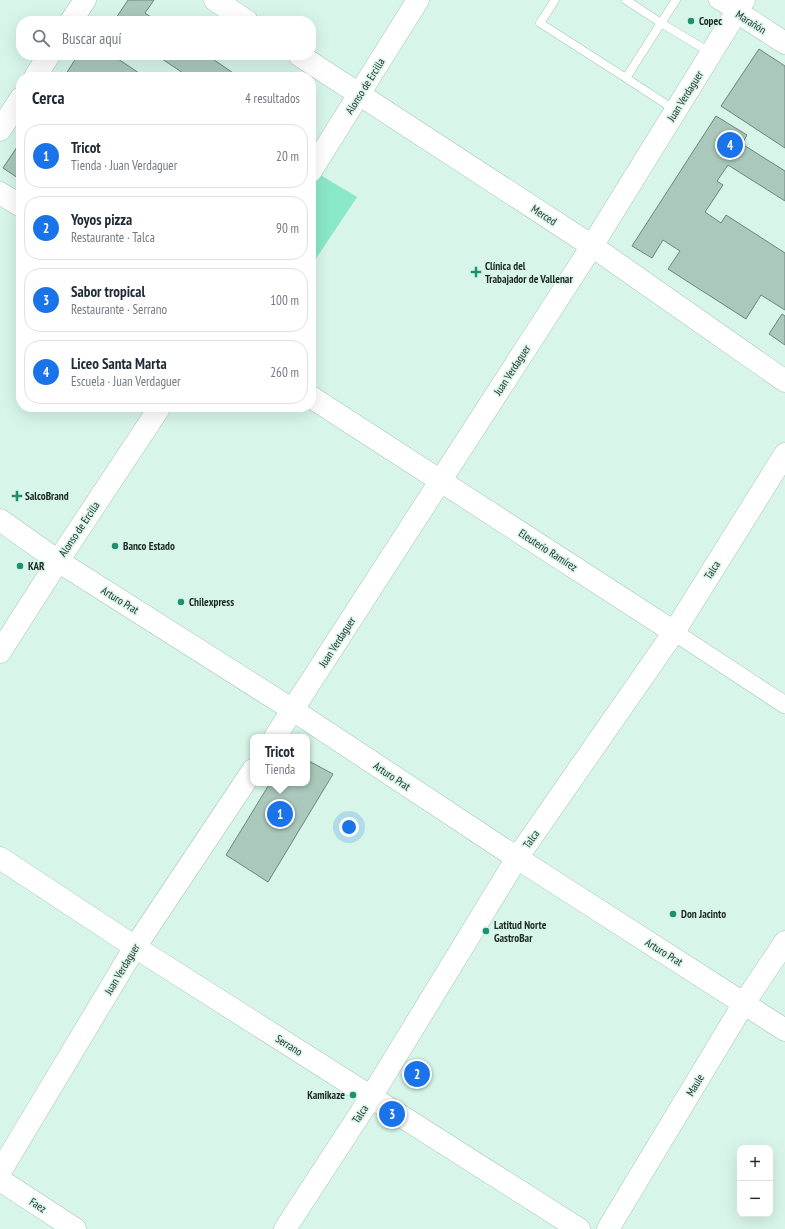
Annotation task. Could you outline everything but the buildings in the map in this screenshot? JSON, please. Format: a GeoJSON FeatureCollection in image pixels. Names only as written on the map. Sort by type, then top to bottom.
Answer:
{"type":"FeatureCollection","features":[{"type":"Feature","properties":{"kind":"main road"},"geometry":{"type":"LineString","coordinates":[[74,16],[85,0]]}},
{"type":"Feature","properties":{"kind":"main road"},"geometry":{"type":"LineString","coordinates":[[215,0],[239,16]]}},
{"type":"Feature","properties":{"kind":"main road","name":"Alonso de Ercilla"},"geometry":{"type":"LineString","coordinates":[[316,164],[418,0]]}},
{"type":"Feature","properties":{"kind":"main road","name":"Marañón"},"geometry":{"type":"LineString","coordinates":[[740,6],[785,43]]}},
{"type":"Feature","properties":{"kind":"main road","name":"Juan Verdaguer"},"geometry":{"type":"LineString","coordinates":[[277,734],[592,246],[740,6]]}},
{"type":"Feature","properties":{"kind":"main road"},"geometry":{"type":"LineString","coordinates":[[38,72],[46,60]]}},
{"type":"Feature","properties":{"kind":"main road","name":"Merced"},"geometry":{"type":"LineString","coordinates":[[307,60],[592,246],[785,381]]}},
{"type":"Feature","properties":{"kind":"main road"},"geometry":{"type":"LineString","coordinates":[[0,130],[16,106]]}},
{"type":"Feature","properties":{"kind":"main road"},"geometry":{"type":"LineString","coordinates":[[0,192],[16,203]]}},
{"type":"Feature","properties":{"kind":"main road","name":"Eleuterio Ramírez"},"geometry":{"type":"LineString","coordinates":[[316,400],[674,632]]}},
{"type":"Feature","properties":{"kind":"main road","name":"Alonso de Ercilla"},"geometry":{"type":"LineString","coordinates":[[0,652],[157,412]]}},
{"type":"Feature","properties":{"kind":"main road","name":"Talca"},"geometry":{"type":"LineString","coordinates":[[285,1229],[372,1097],[517,858],[674,632],[785,454]]}},
{"type":"Feature","properties":{"kind":"main road","name":"Arturo Prat"},"geometry":{"type":"LineString","coordinates":[[0,520],[58,561],[293,710],[517,858],[785,1030]]}},
{"type":"Feature","properties":{"kind":"main road","name":"Juan Verdaguer"},"geometry":{"type":"LineString","coordinates":[[0,1172],[135,947],[250,774]]}},
{"type":"Feature","properties":{"kind":"main road","name":"Serrano"},"geometry":{"type":"LineString","coordinates":[[0,858],[135,947],[579,1229]]}},
{"type":"Feature","properties":{"kind":"main road","name":"Maule"},"geometry":{"type":"LineString","coordinates":[[608,1229],[744,1003],[785,942]]}},
{"type":"Feature","properties":{"kind":"main road","name":"Faez"},"geometry":{"type":"LineString","coordinates":[[0,1180],[75,1229]]}},
{"type":"Feature","properties":{"kind":"street","name":"Marañón"},"geometry":{"type":"LineString","coordinates":[[717,0],[740,6]]}},
{"type":"Feature","properties":{"kind":"street","name":"Eleuterio Ramírez"},"geometry":{"type":"LineString","coordinates":[[674,632],[785,705]]}},
{"type":"Feature","properties":{"kind":"lane"},"geometry":{"type":"LineString","coordinates":[[555,0],[540,23],[676,110]]}},
{"type":"Feature","properties":{"kind":"lane"},"geometry":{"type":"LineString","coordinates":[[626,0],[711,54]]}},
{"type":"Feature","properties":{"kind":"lane"},"geometry":{"type":"LineString","coordinates":[[626,78],[676,0]]}},
{"type":"Feature","properties":{"kind":"green space"},"geometry":{"type":"Polygon","coordinates":[[[316,172],[357,197],[316,258],[316,172]]]}},
{"type":"Feature","properties":{"kind":"place","name":"Copec"},"geometry":{"type":"Point","coordinates":[691,21]}},
{"type":"Feature","properties":{"kind":"place","name":"Liceo Santa Marta"},"geometry":{"type":"Point","coordinates":[730,145]}},
{"type":"Feature","properties":{"kind":"place","name":"Clínica del Trabajador de Vallenar"},"geometry":{"type":"Point","coordinates":[476,272]}},
{"type":"Feature","properties":{"kind":"place","name":"SalcoBrand"},"geometry":{"type":"Point","coordinates":[17,496]}},
{"type":"Feature","properties":{"kind":"place","name":"Banco Estado"},"geometry":{"type":"Point","coordinates":[115,546]}},
{"type":"Feature","properties":{"kind":"place","name":"KAR"},"geometry":{"type":"Point","coordinates":[20,566]}},
{"type":"Feature","properties":{"kind":"place","name":"Chilexpress"},"geometry":{"type":"Point","coordinates":[181,602]}},
{"type":"Feature","properties":{"kind":"place","name":"Tricot"},"geometry":{"type":"Point","coordinates":[280,814]}},
{"type":"Feature","properties":{"kind":"place","name":"Don Jacinto"},"geometry":{"type":"Point","coordinates":[673,914]}},
{"type":"Feature","properties":{"kind":"place","name":"Latitud Norte GastroBar"},"geometry":{"type":"Point","coordinates":[486,931]}},
{"type":"Feature","properties":{"kind":"place","name":"Yoyos pizza"},"geometry":{"type":"Point","coordinates":[417,1074]}},
{"type":"Feature","properties":{"kind":"place","name":"Kamikaze"},"geometry":{"type":"Point","coordinates":[353,1095]}},
{"type":"Feature","properties":{"kind":"place","name":"Sabor tropical"},"geometry":{"type":"Point","coordinates":[392,1114]}}]}
